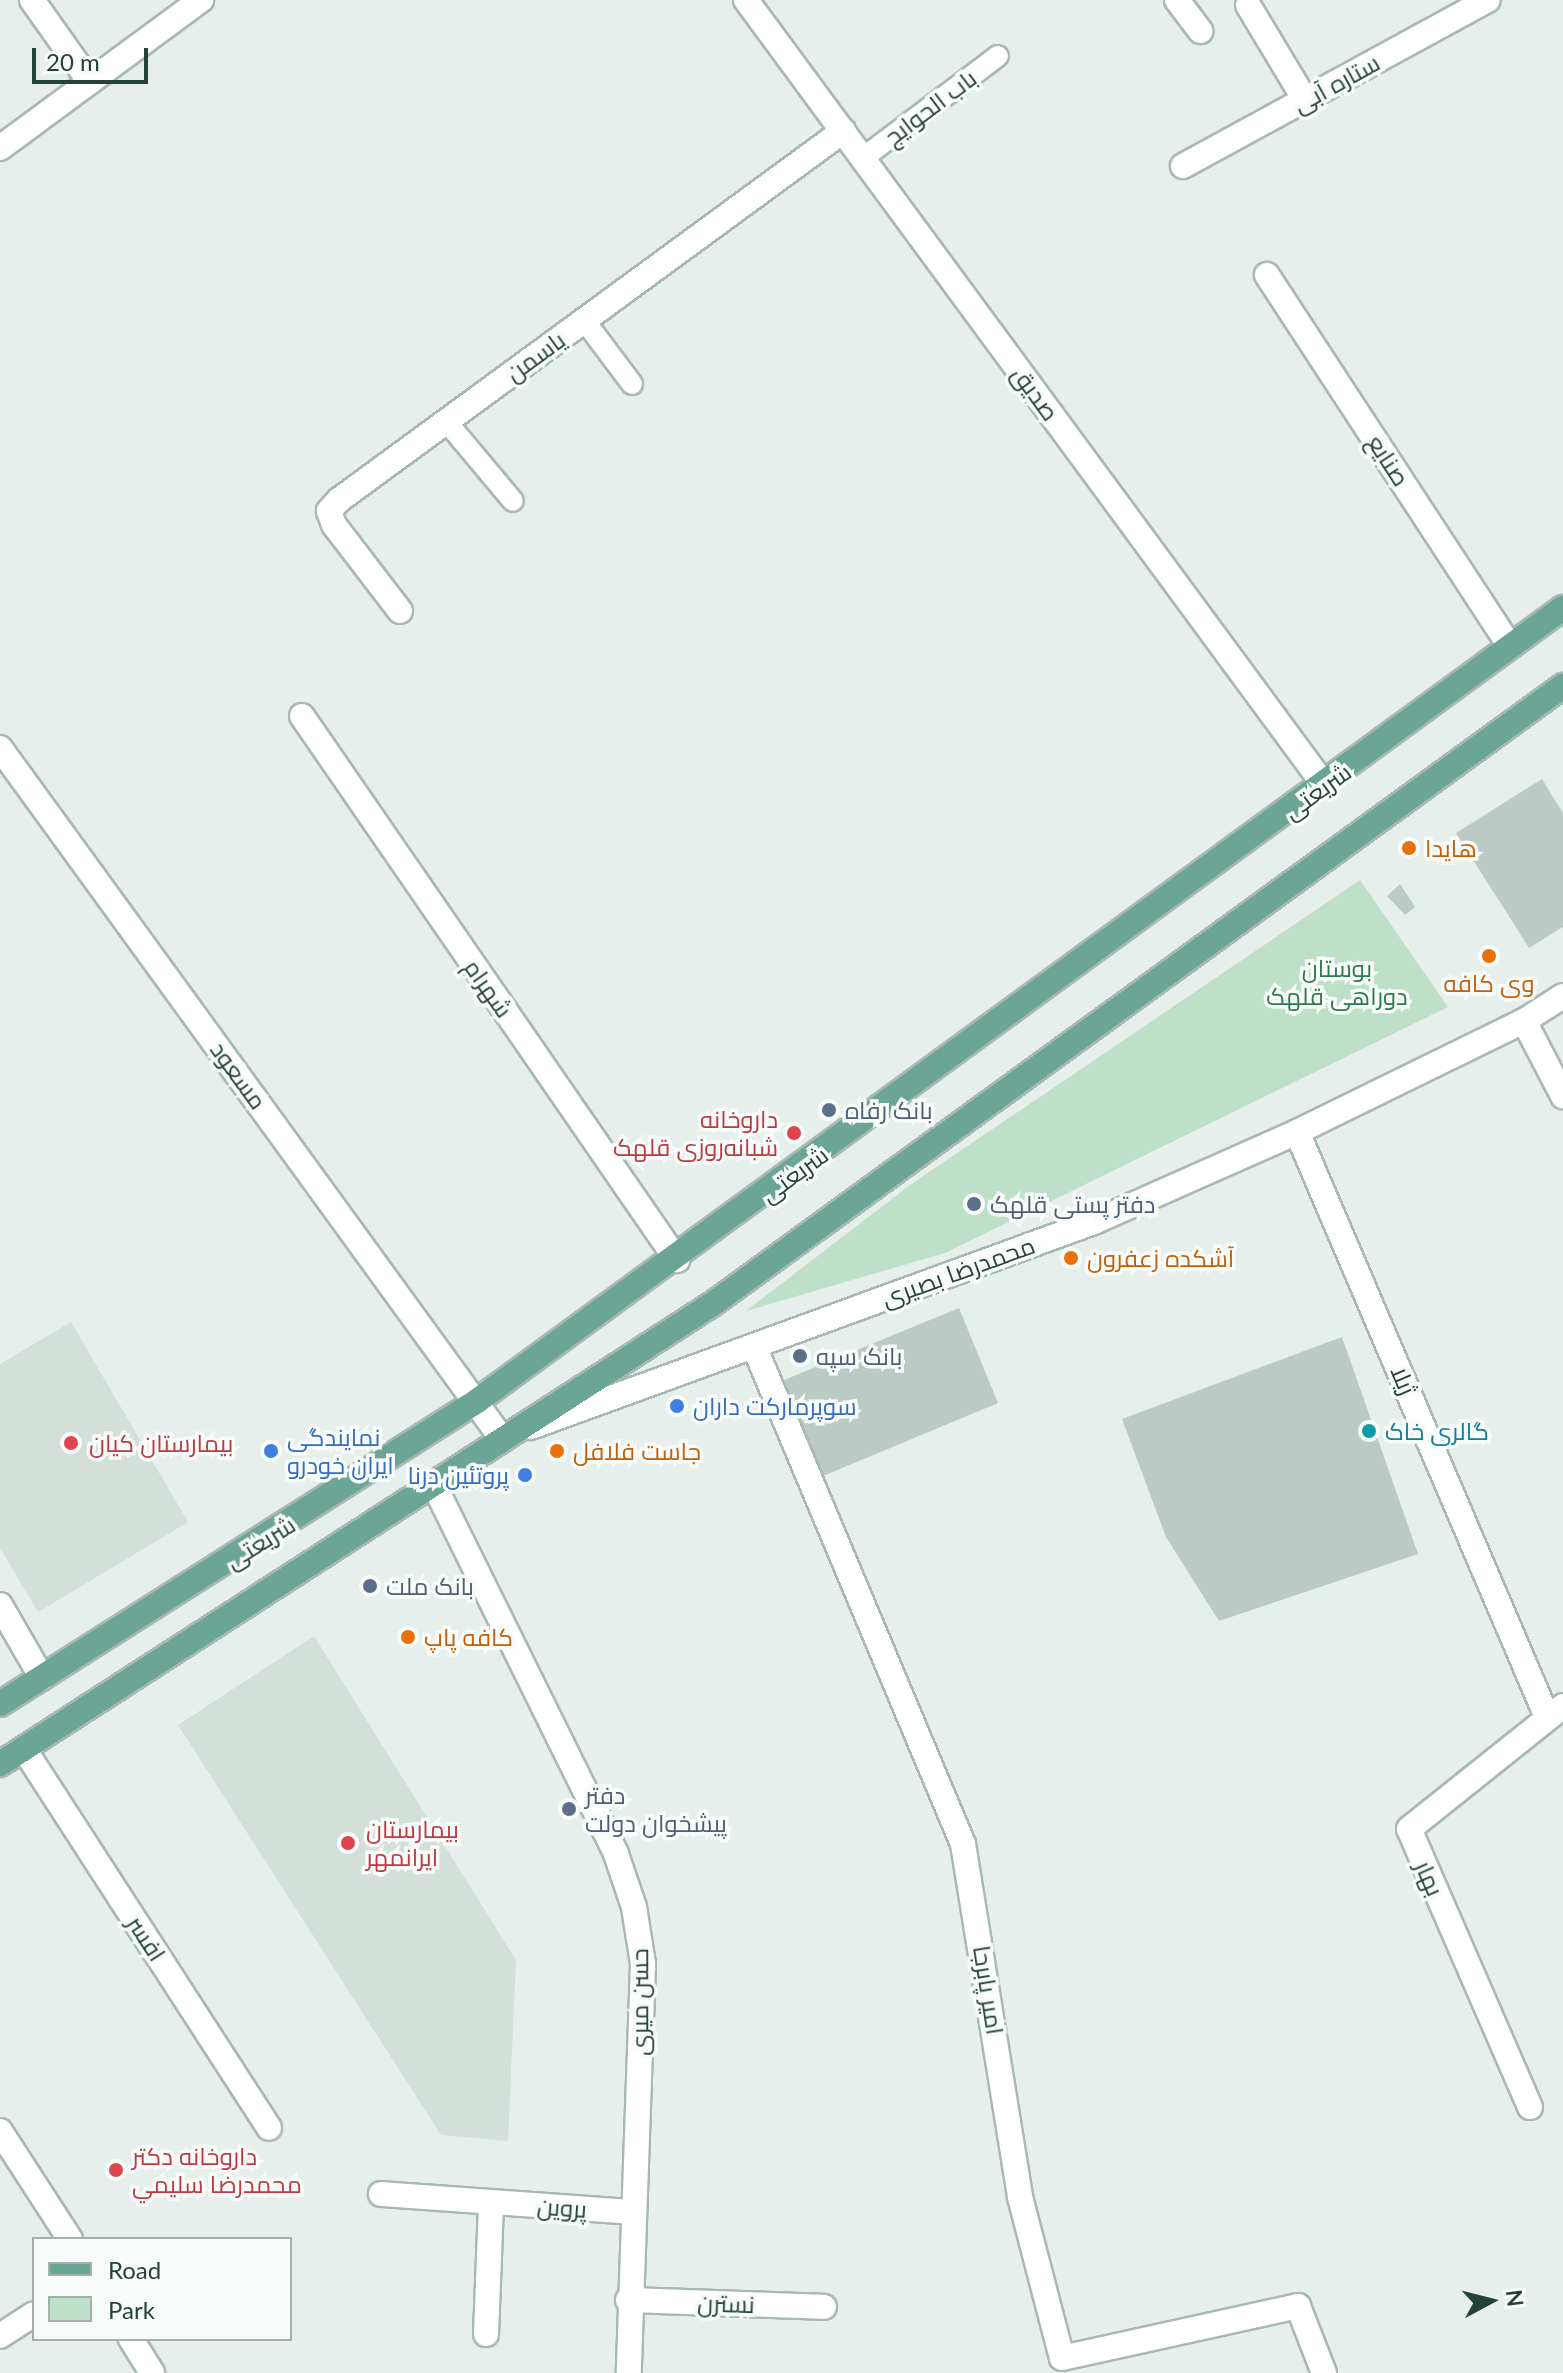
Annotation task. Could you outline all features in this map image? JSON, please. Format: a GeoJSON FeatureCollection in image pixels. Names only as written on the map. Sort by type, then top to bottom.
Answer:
{"type":"FeatureCollection","features":[{"type":"Feature","properties":{"kind":"main road","name":"شریعتی"},"geometry":{"type":"LineString","coordinates":[[0,1704],[477,1401],[677,1260],[1563,608]]}},
{"type":"Feature","properties":{"kind":"main road","name":"شریعتی"},"geometry":{"type":"LineString","coordinates":[[0,1764],[714,1303],[1563,686]]}},
{"type":"Feature","properties":{"kind":"street"},"geometry":{"type":"LineString","coordinates":[[32,0],[90,82]]}},
{"type":"Feature","properties":{"kind":"street"},"geometry":{"type":"LineString","coordinates":[[0,148],[201,0]]}},
{"type":"Feature","properties":{"kind":"street","name":"صدیق"},"geometry":{"type":"LineString","coordinates":[[746,0],[1325,786]]}},
{"type":"Feature","properties":{"kind":"street"},"geometry":{"type":"LineString","coordinates":[[1177,0],[1200,31]]}},
{"type":"Feature","properties":{"kind":"street","name":"ستاره آبی"},"geometry":{"type":"LineString","coordinates":[[1183,166],[1488,0]]}},
{"type":"Feature","properties":{"kind":"street"},"geometry":{"type":"LineString","coordinates":[[1248,5],[1305,100]]}},
{"type":"Feature","properties":{"kind":"street","name":"یاسمن"},"geometry":{"type":"LineString","coordinates":[[400,611],[334,525],[329,511],[446,421],[843,131]]}},
{"type":"Feature","properties":{"kind":"street","name":"صنایع"},"geometry":{"type":"LineString","coordinates":[[1267,275],[1510,646]]}},
{"type":"Feature","properties":{"kind":"street","name":"شهرام"},"geometry":{"type":"LineString","coordinates":[[302,716],[677,1260]]}},
{"type":"Feature","properties":{"kind":"street","name":"مسعود"},"geometry":{"type":"LineString","coordinates":[[0,748],[477,1401],[508,1436]]}},
{"type":"Feature","properties":{"kind":"street","name":"محمدرضا بصیری"},"geometry":{"type":"LineString","coordinates":[[508,1436],[1094,1222],[1297,1132],[1524,1021],[1563,996]]}},
{"type":"Feature","properties":{"kind":"street"},"geometry":{"type":"LineString","coordinates":[[1524,1021],[1563,1096]]}},
{"type":"Feature","properties":{"kind":"street","name":"ژیلا"},"geometry":{"type":"LineString","coordinates":[[1297,1132],[1555,1712]]}},
{"type":"Feature","properties":{"kind":"street","name":"امیر پابرجا"},"geometry":{"type":"LineString","coordinates":[[754,1346],[963,1844],[1020,2197],[1065,2365],[1298,2306],[1324,2373]]}},
{"type":"Feature","properties":{"kind":"street","name":"حسن میری"},"geometry":{"type":"LineString","coordinates":[[434,1485],[616,1854],[634,1907],[643,1964],[628,2300],[629,2373]]}},
{"type":"Feature","properties":{"kind":"street"},"geometry":{"type":"LineString","coordinates":[[0,1605],[42,1678]]}},
{"type":"Feature","properties":{"kind":"street","name":"بهار"},"geometry":{"type":"LineString","coordinates":[[1530,2107],[1409,1829],[1555,1712]]}},
{"type":"Feature","properties":{"kind":"street","name":"افسر"},"geometry":{"type":"LineString","coordinates":[[24,1749],[269,2128]]}},
{"type":"Feature","properties":{"kind":"street"},"geometry":{"type":"LineString","coordinates":[[0,2131],[69,2237]]}},
{"type":"Feature","properties":{"kind":"street","name":"پروین"},"geometry":{"type":"LineString","coordinates":[[381,2194],[632,2212]]}},
{"type":"Feature","properties":{"kind":"street"},"geometry":{"type":"LineString","coordinates":[[486,2334],[491,2203]]}},
{"type":"Feature","properties":{"kind":"street","name":"نسترن"},"geometry":{"type":"LineString","coordinates":[[628,2300],[824,2307]]}},
{"type":"Feature","properties":{"kind":"street"},"geometry":{"type":"LineString","coordinates":[[0,2336],[32,2315]]}},
{"type":"Feature","properties":{"kind":"street"},"geometry":{"type":"LineString","coordinates":[[132,2341],[152,2373]]}},
{"type":"Feature","properties":{"kind":"lane","name":"باب الحوایج"},"geometry":{"type":"LineString","coordinates":[[863,158],[998,56]]}},
{"type":"Feature","properties":{"kind":"lane"},"geometry":{"type":"LineString","coordinates":[[584,320],[632,384]]}},
{"type":"Feature","properties":{"kind":"lane"},"geometry":{"type":"LineString","coordinates":[[446,421],[513,501]]}},
{"type":"Feature","properties":{"kind":"shaded area","name":"بیمارستان کیان"},"geometry":{"type":"Polygon","coordinates":[[[71,1322],[188,1522],[38,1612],[0,1548],[0,1364],[71,1322]]]}},
{"type":"Feature","properties":{"kind":"shaded area","name":"بیمارستان ایرانمهر"},"geometry":{"type":"Polygon","coordinates":[[[314,1636],[516,1960],[508,2141],[441,2135],[178,1725],[314,1636]]]}},
{"type":"Feature","properties":{"kind":"green space","name":"بوستان دوراهی قلهک"},"geometry":{"type":"Polygon","coordinates":[[[1360,880],[1448,1007],[945,1253],[746,1311],[910,1185],[1360,880]]]}},
{"type":"Feature","properties":{"kind":"building"},"geometry":{"type":"Polygon","coordinates":[[[1542,779],[1563,813],[1563,927],[1529,948],[1456,833],[1542,779]]]}},
{"type":"Feature","properties":{"kind":"building"},"geometry":{"type":"Polygon","coordinates":[[[1400,884],[1415,907],[1405,915],[1387,896],[1400,884]]]}},
{"type":"Feature","properties":{"kind":"building"},"geometry":{"type":"Polygon","coordinates":[[[959,1308],[998,1403],[823,1476],[784,1380],[959,1308]]]}},
{"type":"Feature","properties":{"kind":"building"},"geometry":{"type":"Polygon","coordinates":[[[1342,1337],[1418,1554],[1219,1621],[1166,1537],[1122,1419],[1342,1337]]]}},
{"type":"Feature","properties":{"kind":"place","name":"هایدا"},"geometry":{"type":"Point","coordinates":[1409,848]}},
{"type":"Feature","properties":{"kind":"place","name":"وی کافه"},"geometry":{"type":"Point","coordinates":[1489,956]}},
{"type":"Feature","properties":{"kind":"place","name":"بانک رفاه"},"geometry":{"type":"Point","coordinates":[829,1110]}},
{"type":"Feature","properties":{"kind":"place","name":"داروخانه شبانه‌روزی قلهک"},"geometry":{"type":"Point","coordinates":[794,1133]}},
{"type":"Feature","properties":{"kind":"place","name":"دفتر پستی قلهک"},"geometry":{"type":"Point","coordinates":[974,1204]}},
{"type":"Feature","properties":{"kind":"place","name":"آشکده زعفرون"},"geometry":{"type":"Point","coordinates":[1071,1258]}},
{"type":"Feature","properties":{"kind":"place","name":"بانک سپه"},"geometry":{"type":"Point","coordinates":[800,1356]}},
{"type":"Feature","properties":{"kind":"place","name":"سوپرمارکت داران"},"geometry":{"type":"Point","coordinates":[677,1406]}},
{"type":"Feature","properties":{"kind":"place","name":"گالری خاک"},"geometry":{"type":"Point","coordinates":[1369,1431]}},
{"type":"Feature","properties":{"kind":"place","name":"بیمارستان کیان"},"geometry":{"type":"Point","coordinates":[71,1443]}},
{"type":"Feature","properties":{"kind":"place","name":"نمایندگی ایران خودرو"},"geometry":{"type":"Point","coordinates":[271,1451]}},
{"type":"Feature","properties":{"kind":"place","name":"جاست فلافل"},"geometry":{"type":"Point","coordinates":[557,1451]}},
{"type":"Feature","properties":{"kind":"place","name":"پروتئین درنا"},"geometry":{"type":"Point","coordinates":[525,1475]}},
{"type":"Feature","properties":{"kind":"place","name":"بانک ملت"},"geometry":{"type":"Point","coordinates":[370,1586]}},
{"type":"Feature","properties":{"kind":"place","name":"کافه پاپ"},"geometry":{"type":"Point","coordinates":[408,1637]}},
{"type":"Feature","properties":{"kind":"place","name":"دفتر پیشخوان دولت"},"geometry":{"type":"Point","coordinates":[569,1809]}},
{"type":"Feature","properties":{"kind":"place","name":"بیمارستان ایرانمهر"},"geometry":{"type":"Point","coordinates":[348,1843]}},
{"type":"Feature","properties":{"kind":"place","name":"داروخانه دكتر محمدرضا سليمي"},"geometry":{"type":"Point","coordinates":[116,2170]}}]}
